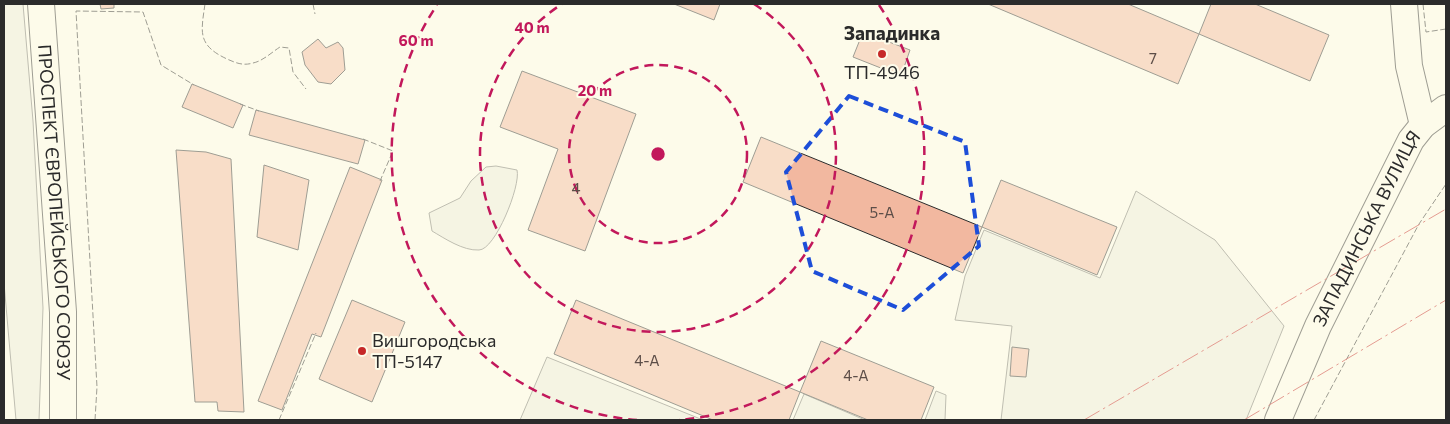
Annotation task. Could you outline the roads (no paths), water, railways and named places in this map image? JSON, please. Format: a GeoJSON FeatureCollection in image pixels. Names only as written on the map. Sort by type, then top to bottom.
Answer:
{"type":"FeatureCollection","features":[{"type":"Feature","properties":{"kind":"street","name":"ПРОСПЕКТ ЄВРОПЕЙСЬКОГО СОЮЗУ"},"geometry":{"type":"LineString","coordinates":[[41,4],[63,312],[63,420]]}},
{"type":"Feature","properties":{"kind":"street","name":"ЗАПАДИНСЬКА ВУЛИЦЯ"},"geometry":{"type":"LineString","coordinates":[[1278,420],[1318,326],[1411,140],[1423,124],[1409,66],[1404,4]]}},
{"type":"Feature","properties":{"kind":"street"},"geometry":{"type":"LineString","coordinates":[[1423,124],[1446,108]]}},
{"type":"Feature","properties":{"kind":"place","name":"ТП-4946"},"geometry":{"type":"Point","coordinates":[882,54]}},
{"type":"Feature","properties":{"kind":"place","name":"Вишгородська ТП-5147"},"geometry":{"type":"Point","coordinates":[362,351]}},
{"type":"Feature","properties":{"kind":"district","name":"Западинка"},"geometry":{"type":"Point","coordinates":[892,33]}}]}
